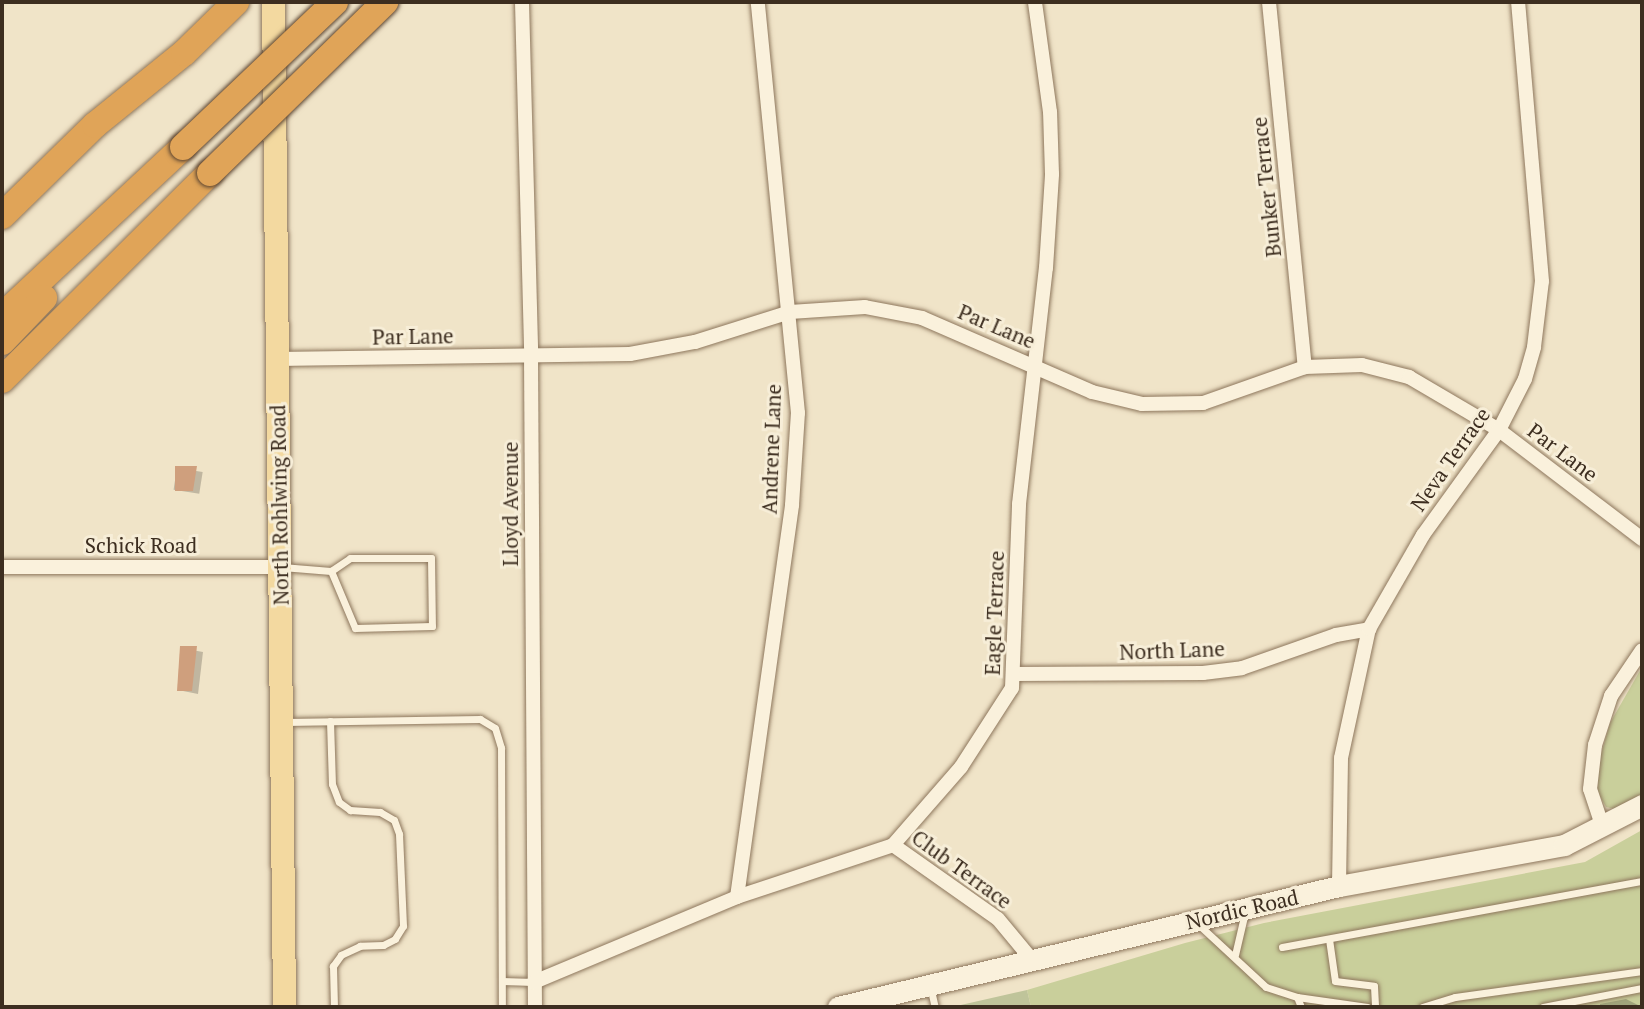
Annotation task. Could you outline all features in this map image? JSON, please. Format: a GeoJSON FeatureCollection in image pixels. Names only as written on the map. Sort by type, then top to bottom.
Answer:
{"type":"FeatureCollection","features":[{"type":"Feature","properties":{"kind":"highway"},"geometry":{"type":"LineString","coordinates":[[189,48],[219,2]]}},
{"type":"Feature","properties":{"kind":"highway"},"geometry":{"type":"LineString","coordinates":[[2,216],[95,125],[189,48],[236,2]]}},
{"type":"Feature","properties":{"kind":"highway"},"geometry":{"type":"LineString","coordinates":[[2,316],[335,2]]}},
{"type":"Feature","properties":{"kind":"highway"},"geometry":{"type":"LineString","coordinates":[[2,380],[385,2]]}},
{"type":"Feature","properties":{"kind":"highway"},"geometry":{"type":"LineString","coordinates":[[2,342],[40,303],[76,245]]}},
{"type":"Feature","properties":{"kind":"highway"},"geometry":{"type":"LineString","coordinates":[[2,390],[46,336]]}},
{"type":"Feature","properties":{"kind":"main road","name":"North Rohlwing Road"},"geometry":{"type":"LineString","coordinates":[[273,2],[285,1007]]}},
{"type":"Feature","properties":{"kind":"street","name":"Lloyd Avenue"},"geometry":{"type":"LineString","coordinates":[[522,2],[531,355],[535,1007]]}},
{"type":"Feature","properties":{"kind":"street","name":"Andrene Lane"},"geometry":{"type":"LineString","coordinates":[[737,897],[792,505],[798,413],[758,2]]}},
{"type":"Feature","properties":{"kind":"street","name":"Eagle Terrace"},"geometry":{"type":"LineString","coordinates":[[892,845],[982,738],[1012,688],[1019,504],[1052,174],[1050,112],[1035,2]]}},
{"type":"Feature","properties":{"kind":"street","name":"Bunker Terrace"},"geometry":{"type":"LineString","coordinates":[[1269,2],[1305,367]]}},
{"type":"Feature","properties":{"kind":"street","name":"Neva Terrace"},"geometry":{"type":"LineString","coordinates":[[1339,886],[1341,758],[1368,629],[1423,535],[1499,430],[1525,379],[1534,346],[1542,281],[1518,2]]}},
{"type":"Feature","properties":{"kind":"street","name":"Par Lane"},"geometry":{"type":"LineString","coordinates":[[277,359],[658,351],[790,312],[865,307],[894,311],[1115,399],[1176,406],[1236,396],[1305,367],[1362,365],[1388,370],[1418,383],[1499,430],[1642,539]]}},
{"type":"Feature","properties":{"kind":"street","name":"Schick Road"},"geometry":{"type":"LineString","coordinates":[[2,566],[279,567]]}},
{"type":"Feature","properties":{"kind":"street","name":"North Lane"},"geometry":{"type":"LineString","coordinates":[[1013,674],[1203,673],[1242,668],[1336,635],[1368,629]]}},
{"type":"Feature","properties":{"kind":"street"},"geometry":{"type":"LineString","coordinates":[[1603,828],[1590,789],[1595,745],[1611,696],[1642,650]]}},
{"type":"Feature","properties":{"kind":"street","name":"Nordic Road"},"geometry":{"type":"LineString","coordinates":[[843,1007],[1339,886],[1542,850],[1603,828],[1642,805]]}},
{"type":"Feature","properties":{"kind":"street"},"geometry":{"type":"LineString","coordinates":[[534,982],[737,897],[892,845]]}},
{"type":"Feature","properties":{"kind":"street","name":"Club Terrace"},"geometry":{"type":"LineString","coordinates":[[892,845],[998,919],[1032,960]]}},
{"type":"Feature","properties":{"kind":"lane"},"geometry":{"type":"LineString","coordinates":[[279,567],[331,570],[350,558],[431,558],[432,626],[355,628],[331,570]]}},
{"type":"Feature","properties":{"kind":"lane"},"geometry":{"type":"LineString","coordinates":[[281,723],[480,719],[495,728],[501,748],[502,1007]]}},
{"type":"Feature","properties":{"kind":"lane"},"geometry":{"type":"LineString","coordinates":[[330,722],[332,784],[339,802],[350,810],[380,812],[394,820],[399,834],[403,926],[395,939],[383,945],[360,946],[341,955],[333,966],[334,1007]]}},
{"type":"Feature","properties":{"kind":"lane"},"geometry":{"type":"LineString","coordinates":[[1282,947],[1642,881]]}},
{"type":"Feature","properties":{"kind":"lane"},"geometry":{"type":"LineString","coordinates":[[1235,956],[1245,908]]}},
{"type":"Feature","properties":{"kind":"lane"},"geometry":{"type":"LineString","coordinates":[[1193,920],[1266,987],[1297,996],[1367,1007]]}},
{"type":"Feature","properties":{"kind":"lane"},"geometry":{"type":"LineString","coordinates":[[1329,939],[1335,981],[1374,986],[1375,1007]]}},
{"type":"Feature","properties":{"kind":"lane"},"geometry":{"type":"LineString","coordinates":[[1422,1007],[1455,997],[1642,971]]}},
{"type":"Feature","properties":{"kind":"lane"},"geometry":{"type":"LineString","coordinates":[[502,981],[534,982]]}},
{"type":"Feature","properties":{"kind":"lane"},"geometry":{"type":"LineString","coordinates":[[930,985],[936,1007]]}},
{"type":"Feature","properties":{"kind":"lane"},"geometry":{"type":"LineString","coordinates":[[1543,1007],[1642,988]]}},
{"type":"Feature","properties":{"kind":"lane"},"geometry":{"type":"LineString","coordinates":[[1297,996],[1301,1007]]}},
{"type":"Feature","properties":{"kind":"green space"},"geometry":{"type":"Polygon","coordinates":[[[1642,667],[1642,796],[1615,809],[1606,807],[1597,791],[1601,754],[1610,723],[1642,667]]]}},
{"type":"Feature","properties":{"kind":"green space"},"geometry":{"type":"Polygon","coordinates":[[[1642,830],[1642,1007],[1031,1007],[1027,990],[1185,943],[1264,923],[1585,862],[1642,830]]]}},
{"type":"Feature","properties":{"kind":"green space"},"geometry":{"type":"Polygon","coordinates":[[[1027,990],[1031,1007],[952,1007],[1027,990]]]}},
{"type":"Feature","properties":{"kind":"building"},"geometry":{"type":"Polygon","coordinates":[[[175,466],[197,466],[193,491],[175,491],[175,466]]]}},
{"type":"Feature","properties":{"kind":"building"},"geometry":{"type":"Polygon","coordinates":[[[180,646],[197,646],[192,691],[177,691],[180,646]]]}}]}
